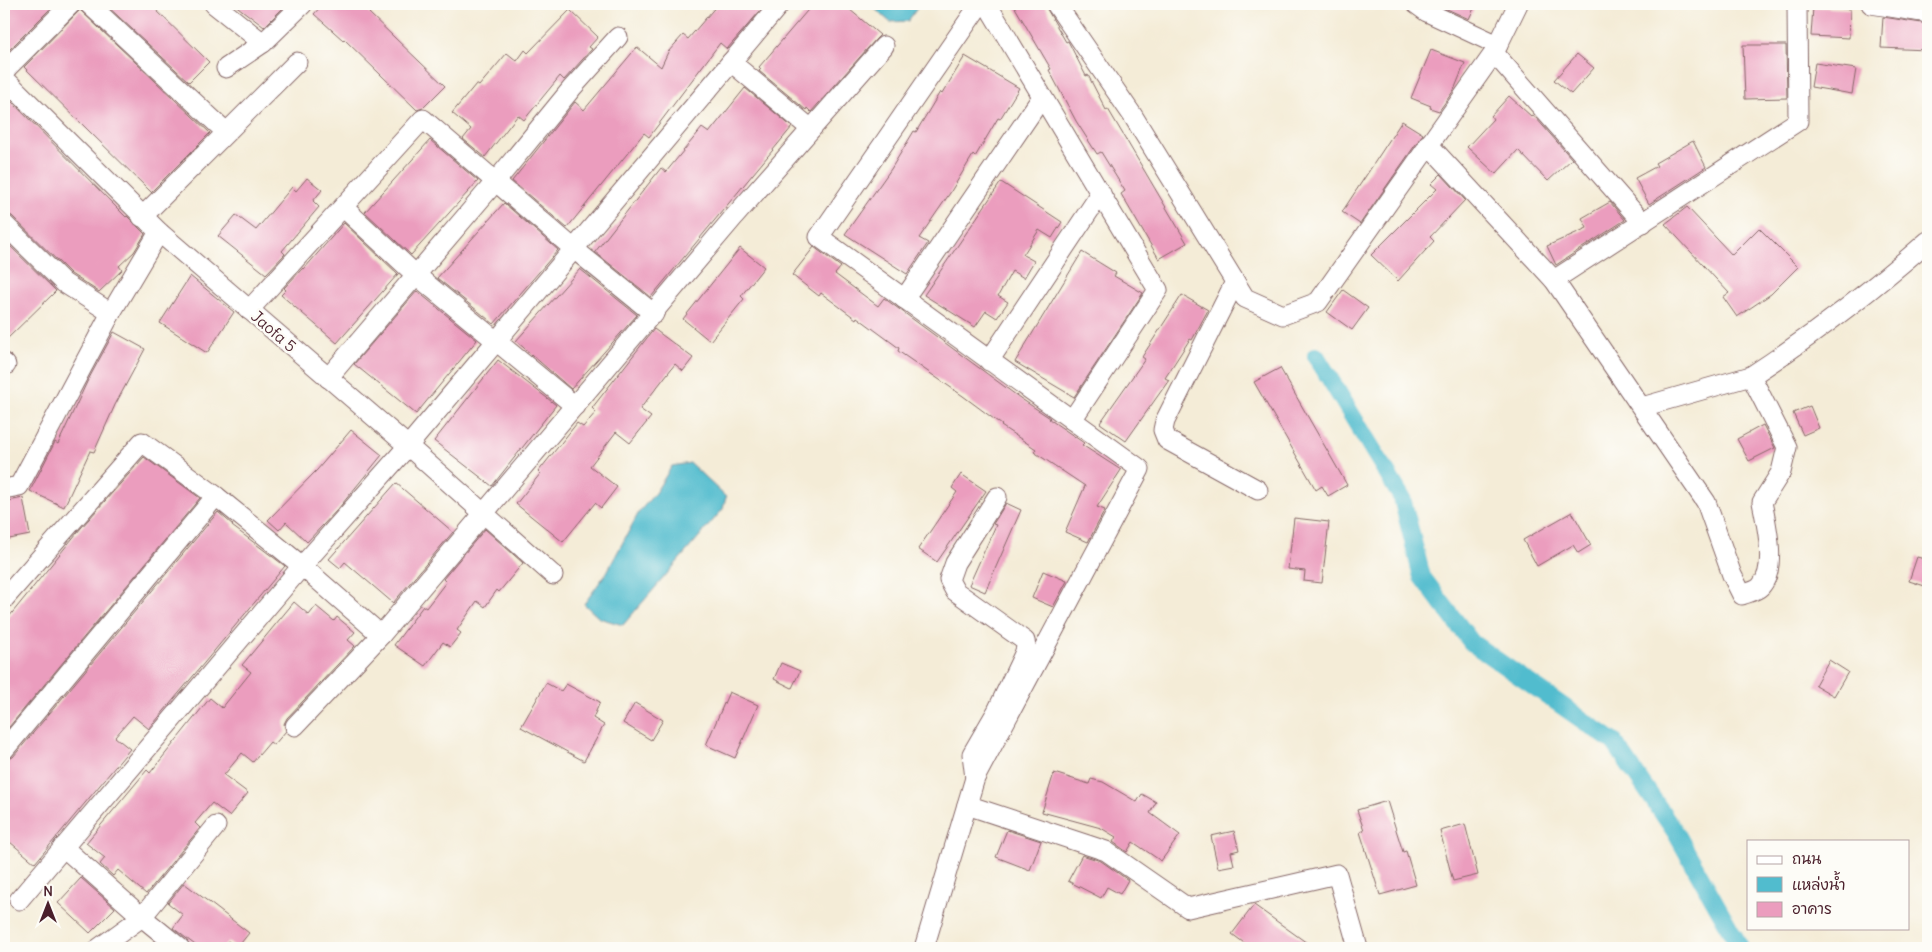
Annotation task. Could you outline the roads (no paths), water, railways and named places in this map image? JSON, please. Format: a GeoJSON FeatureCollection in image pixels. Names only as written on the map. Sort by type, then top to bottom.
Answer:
{"type":"FeatureCollection","features":[{"type":"Feature","properties":{"kind":"street"},"geometry":{"type":"LineString","coordinates":[[4,71],[71,4]]}},
{"type":"Feature","properties":{"kind":"street"},"geometry":{"type":"LineString","coordinates":[[89,4],[226,132]]}},
{"type":"Feature","properties":{"kind":"street"},"geometry":{"type":"LineString","coordinates":[[214,4],[263,43]]}},
{"type":"Feature","properties":{"kind":"street"},"geometry":{"type":"LineString","coordinates":[[226,68],[263,43],[304,4]]}},
{"type":"Feature","properties":{"kind":"street"},"geometry":{"type":"LineString","coordinates":[[19,900],[302,566],[408,446],[780,4]]}},
{"type":"Feature","properties":{"kind":"street"},"geometry":{"type":"LineString","coordinates":[[924,948],[975,778],[1140,469],[819,238],[980,4]]}},
{"type":"Feature","properties":{"kind":"street"},"geometry":{"type":"LineString","coordinates":[[987,4],[1158,290],[1072,420]]}},
{"type":"Feature","properties":{"kind":"street"},"geometry":{"type":"LineString","coordinates":[[1056,4],[1133,116],[1245,298],[1283,315],[1318,302],[1496,49],[1518,4]]}},
{"type":"Feature","properties":{"kind":"street"},"geometry":{"type":"LineString","coordinates":[[1416,4],[1427,12],[1496,49],[1643,224]]}},
{"type":"Feature","properties":{"kind":"street"},"geometry":{"type":"LineString","coordinates":[[1554,280],[1626,232],[1643,224],[1798,121],[1797,4]]}},
{"type":"Feature","properties":{"kind":"street"},"geometry":{"type":"LineString","coordinates":[[1871,4],[1928,13]]}},
{"type":"Feature","properties":{"kind":"street"},"geometry":{"type":"LineString","coordinates":[[328,378],[496,181],[572,88],[618,38]]}},
{"type":"Feature","properties":{"kind":"street"},"geometry":{"type":"LineString","coordinates":[[295,726],[381,634],[811,128],[884,46]]}},
{"type":"Feature","properties":{"kind":"street"},"geometry":{"type":"LineString","coordinates":[[142,217],[297,62]]}},
{"type":"Feature","properties":{"kind":"street"},"geometry":{"type":"LineString","coordinates":[[731,62],[811,128]]}},
{"type":"Feature","properties":{"kind":"street","name":"Jaofa 5"},"geometry":{"type":"LineString","coordinates":[[4,78],[142,217],[408,446],[553,575]]}},
{"type":"Feature","properties":{"kind":"street"},"geometry":{"type":"LineString","coordinates":[[904,299],[1042,97]]}},
{"type":"Feature","properties":{"kind":"street"},"geometry":{"type":"LineString","coordinates":[[249,310],[344,208],[423,119],[574,249],[654,314]]}},
{"type":"Feature","properties":{"kind":"street"},"geometry":{"type":"LineString","coordinates":[[1428,144],[1554,280],[1706,502],[1732,575],[1742,595],[1760,588],[1767,575],[1770,544],[1762,502],[1781,472],[1787,447],[1751,376]]}},
{"type":"Feature","properties":{"kind":"street"},"geometry":{"type":"LineString","coordinates":[[989,361],[1100,194]]}},
{"type":"Feature","properties":{"kind":"street"},"geometry":{"type":"LineString","coordinates":[[344,208],[416,275],[575,406]]}},
{"type":"Feature","properties":{"kind":"street"},"geometry":{"type":"LineString","coordinates":[[4,224],[64,284],[111,313]]}},
{"type":"Feature","properties":{"kind":"street"},"geometry":{"type":"LineString","coordinates":[[4,489],[19,486],[111,313],[159,232]]}},
{"type":"Feature","properties":{"kind":"street"},"geometry":{"type":"LineString","coordinates":[[1642,407],[1751,376],[1800,344],[1884,280],[1928,241]]}},
{"type":"Feature","properties":{"kind":"street"},"geometry":{"type":"LineString","coordinates":[[1235,282],[1165,421],[1163,430],[1167,440],[1258,490]]}},
{"type":"Feature","properties":{"kind":"street"},"geometry":{"type":"LineString","coordinates":[[4,599],[142,442],[216,496],[381,634]]}},
{"type":"Feature","properties":{"kind":"street"},"geometry":{"type":"LineString","coordinates":[[4,750],[216,496]]}},
{"type":"Feature","properties":{"kind":"street"},"geometry":{"type":"LineString","coordinates":[[975,778],[972,754],[997,711],[1024,654],[1026,644],[955,590],[949,580],[955,563],[997,497]]}},
{"type":"Feature","properties":{"kind":"street"},"geometry":{"type":"LineString","coordinates":[[967,805],[1106,850],[1188,908],[1337,874],[1358,948]]}},
{"type":"Feature","properties":{"kind":"street"},"geometry":{"type":"LineString","coordinates":[[99,948],[142,917],[216,826]]}},
{"type":"Feature","properties":{"kind":"street"},"geometry":{"type":"LineString","coordinates":[[63,847],[180,948]]}},
{"type":"Feature","properties":{"kind":"water"},"geometry":{"type":"Polygon","coordinates":[[[875,4],[920,4],[908,21],[890,22],[873,7],[875,4]]]}},
{"type":"Feature","properties":{"kind":"water"},"geometry":{"type":"Polygon","coordinates":[[[690,463],[726,497],[723,509],[623,625],[599,618],[584,604],[607,572],[639,512],[655,493],[672,466],[690,463]]]}},
{"type":"Feature","properties":{"kind":"waterway"},"geometry":{"type":"LineString","coordinates":[[1316,356],[1402,498],[1422,577],[1472,643],[1614,742],[1676,833],[1740,947]]}}]}
